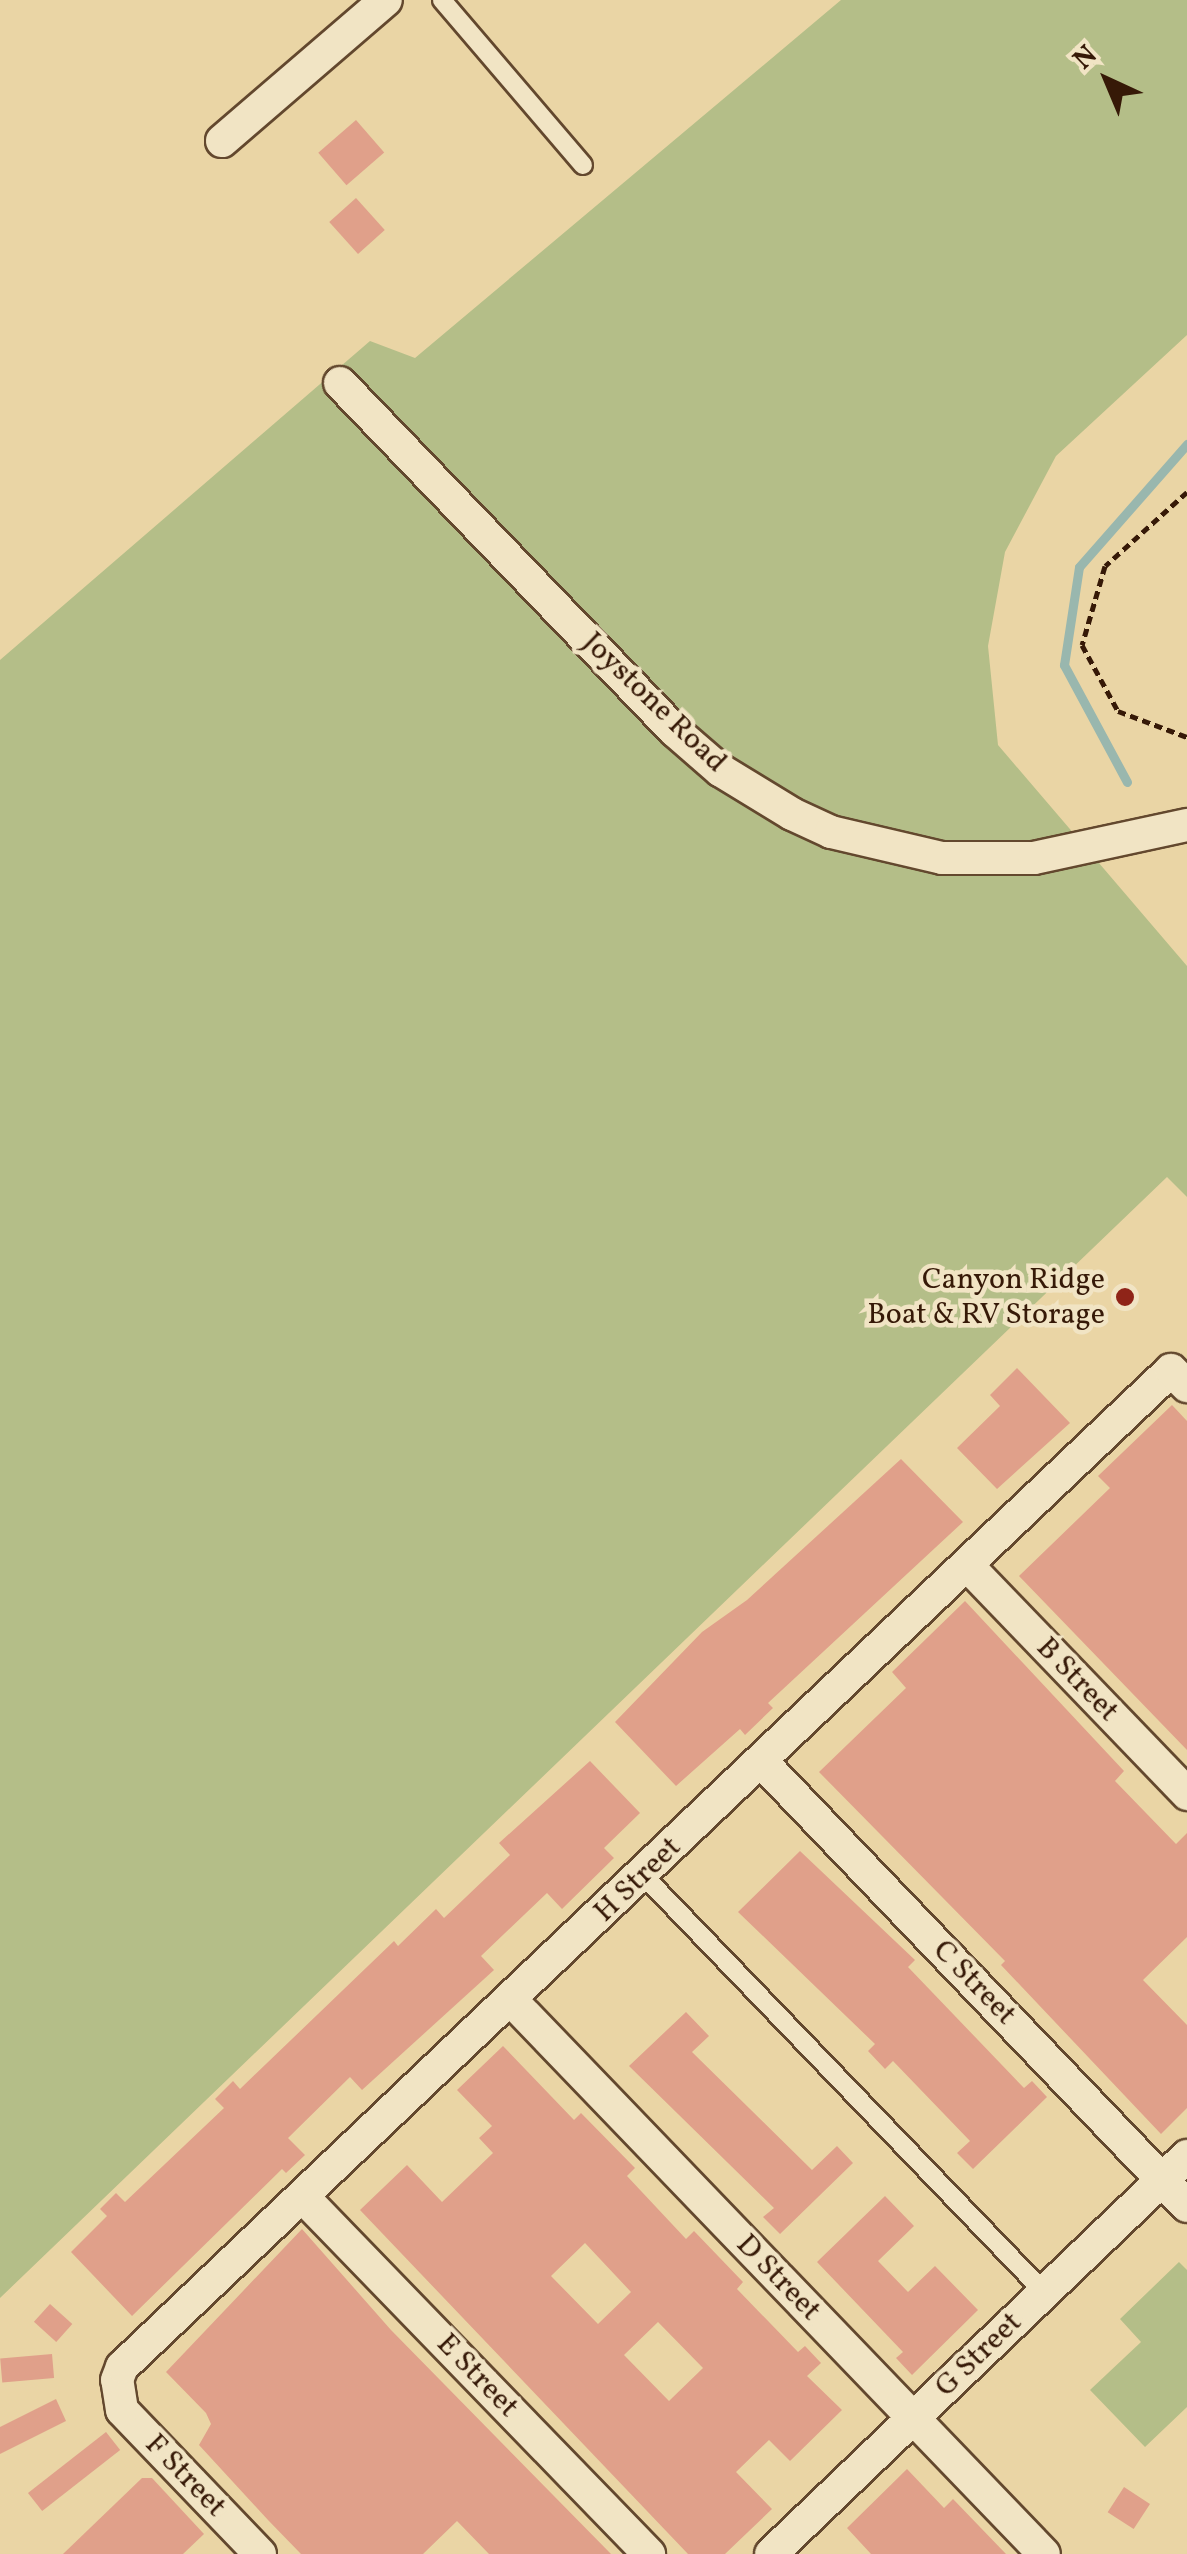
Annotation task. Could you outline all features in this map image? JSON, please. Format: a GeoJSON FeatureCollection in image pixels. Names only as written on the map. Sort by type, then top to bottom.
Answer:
{"type":"FeatureCollection","features":[{"type":"Feature","properties":{"kind":"street"},"geometry":{"type":"LineString","coordinates":[[222,141],[386,0]]}},
{"type":"Feature","properties":{"kind":"street","name":"Joystone Road"},"geometry":{"type":"LineString","coordinates":[[340,383],[676,730],[720,770],[792,814],[832,832],[942,858],[1034,858],[1182,816]]}},
{"type":"Feature","properties":{"kind":"street","name":"H Street"},"geometry":{"type":"LineString","coordinates":[[107,2394],[122,2367],[966,1565],[1179,1378]]}},
{"type":"Feature","properties":{"kind":"street","name":"B Street"},"geometry":{"type":"LineString","coordinates":[[966,1565],[1187,1794]]}},
{"type":"Feature","properties":{"kind":"street","name":"C Street"},"geometry":{"type":"LineString","coordinates":[[761,1760],[1187,2206]]}},
{"type":"Feature","properties":{"kind":"street","name":"D Street"},"geometry":{"type":"LineString","coordinates":[[512,2000],[1044,2554]]}},
{"type":"Feature","properties":{"kind":"street","name":"G Street"},"geometry":{"type":"LineString","coordinates":[[771,2554],[1187,2156]]}},
{"type":"Feature","properties":{"kind":"street","name":"E Street"},"geometry":{"type":"LineString","coordinates":[[304,2198],[649,2554]]}},
{"type":"Feature","properties":{"kind":"street","name":"F Street"},"geometry":{"type":"LineString","coordinates":[[107,2394],[260,2554]]}},
{"type":"Feature","properties":{"kind":"lane"},"geometry":{"type":"LineString","coordinates":[[442,0],[583,164]]}},
{"type":"Feature","properties":{"kind":"lane"},"geometry":{"type":"LineString","coordinates":[[643,1875],[1044,2292]]}},
{"type":"Feature","properties":{"kind":"path"},"geometry":{"type":"LineString","coordinates":[[1187,492],[1104,566],[1082,645],[1118,711],[1187,738]]}},
{"type":"Feature","properties":{"kind":"green space"},"geometry":{"type":"Polygon","coordinates":[[[841,0],[1187,0],[1187,335],[1056,456],[1005,552],[988,646],[998,745],[1187,966],[1187,1197],[1167,1177],[0,2298],[0,660],[370,341],[415,358],[841,0]]]}},
{"type":"Feature","properties":{"kind":"green space"},"geometry":{"type":"Polygon","coordinates":[[[1179,2262],[1187,2270],[1187,2407],[1145,2447],[1090,2390],[1141,2342],[1120,2319],[1179,2262]]]}},
{"type":"Feature","properties":{"kind":"building"},"geometry":{"type":"Polygon","coordinates":[[[356,120],[384,152],[346,185],[318,153],[356,120]]]}},
{"type":"Feature","properties":{"kind":"building"},"geometry":{"type":"Polygon","coordinates":[[[356,198],[385,230],[358,254],[329,222],[356,198]]]}},
{"type":"Feature","properties":{"kind":"building"},"geometry":{"type":"Polygon","coordinates":[[[1017,1368],[1070,1423],[997,1489],[957,1448],[1000,1406],[990,1395],[1017,1368]]]}},
{"type":"Feature","properties":{"kind":"building"},"geometry":{"type":"Polygon","coordinates":[[[1172,1405],[1187,1421],[1187,1750],[1019,1576],[1110,1488],[1098,1476],[1172,1405]]]}},
{"type":"Feature","properties":{"kind":"building"},"geometry":{"type":"Polygon","coordinates":[[[901,1459],[963,1522],[768,1703],[773,1708],[745,1735],[740,1729],[676,1786],[615,1722],[702,1632],[747,1600],[901,1459]]]}},
{"type":"Feature","properties":{"kind":"building"},"geometry":{"type":"Polygon","coordinates":[[[965,1601],[1124,1771],[1115,1781],[1176,1844],[1187,1833],[1187,1937],[1143,1980],[1187,2025],[1187,2108],[1161,2134],[1001,1965],[1005,1961],[819,1772],[906,1688],[892,1672],[965,1601]]]}},
{"type":"Feature","properties":{"kind":"building"},"geometry":{"type":"Polygon","coordinates":[[[590,1761],[640,1813],[604,1848],[614,1858],[562,1909],[547,1893],[481,1956],[494,1970],[362,2090],[350,2077],[288,2138],[305,2155],[286,2173],[282,2169],[132,2316],[71,2252],[107,2216],[100,2209],[116,2193],[125,2202],[224,2108],[215,2099],[233,2081],[240,2089],[394,1941],[398,1946],[436,1909],[444,1918],[510,1855],[499,1843],[590,1761]]]}},
{"type":"Feature","properties":{"kind":"building"},"geometry":{"type":"Polygon","coordinates":[[[800,1851],[915,1960],[908,1967],[1024,2088],[1032,2081],[1047,2097],[973,2169],[957,2153],[970,2141],[893,2061],[885,2069],[868,2051],[875,2044],[738,1912],[800,1851]]]}},
{"type":"Feature","properties":{"kind":"building"},"geometry":{"type":"Polygon","coordinates":[[[686,2012],[709,2036],[692,2052],[812,2170],[837,2146],[853,2163],[780,2234],[763,2217],[774,2208],[629,2066],[686,2012]]]}},
{"type":"Feature","properties":{"kind":"building"},"geometry":{"type":"Polygon","coordinates":[[[503,2046],[574,2120],[581,2113],[635,2168],[627,2176],[686,2239],[694,2231],[743,2282],[737,2289],[798,2352],[805,2346],[821,2363],[807,2376],[842,2410],[790,2461],[769,2440],[736,2472],[772,2509],[725,2554],[688,2554],[360,2210],[407,2165],[442,2202],[493,2153],[479,2138],[492,2126],[457,2090],[503,2046]],[[585,2243],[551,2276],[598,2324],[631,2292],[585,2243]],[[658,2322],[624,2355],[669,2401],[703,2368],[658,2322]]]}},
{"type":"Feature","properties":{"kind":"building"},"geometry":{"type":"Polygon","coordinates":[[[885,2196],[914,2226],[878,2261],[908,2292],[935,2266],[978,2310],[912,2375],[896,2358],[903,2352],[817,2262],[885,2196]]]}},
{"type":"Feature","properties":{"kind":"building"},"geometry":{"type":"Polygon","coordinates":[[[302,2229],[391,2330],[611,2554],[489,2554],[457,2521],[423,2554],[301,2554],[268,2520],[199,2445],[211,2424],[206,2413],[166,2372],[302,2229]]]}},
{"type":"Feature","properties":{"kind":"building"},"geometry":{"type":"Polygon","coordinates":[[[50,2304],[72,2324],[56,2342],[34,2322],[50,2304]]]}},
{"type":"Feature","properties":{"kind":"building"},"geometry":{"type":"Polygon","coordinates":[[[52,2354],[54,2378],[2,2382],[0,2359],[52,2354]]]}},
{"type":"Feature","properties":{"kind":"building"},"geometry":{"type":"Polygon","coordinates":[[[56,2399],[66,2421],[0,2454],[0,2427],[56,2399]]]}},
{"type":"Feature","properties":{"kind":"building"},"geometry":{"type":"Polygon","coordinates":[[[106,2432],[120,2450],[42,2511],[28,2493],[106,2432]]]}},
{"type":"Feature","properties":{"kind":"building"},"geometry":{"type":"Polygon","coordinates":[[[907,2469],[944,2508],[953,2499],[1006,2554],[871,2554],[847,2528],[907,2469]]]}},
{"type":"Feature","properties":{"kind":"building"},"geometry":{"type":"Polygon","coordinates":[[[142,2478],[152,2478],[204,2534],[183,2554],[63,2554],[142,2478]]]}},
{"type":"Feature","properties":{"kind":"building"},"geometry":{"type":"Polygon","coordinates":[[[1124,2487],[1150,2504],[1134,2529],[1108,2512],[1124,2487]]]}},
{"type":"Feature","properties":{"kind":"waterway"},"geometry":{"type":"LineString","coordinates":[[1127,782],[1064,665],[1079,567],[1187,444]]}},
{"type":"Feature","properties":{"kind":"place","name":"Canyon Ridge Boat & RV Storage"},"geometry":{"type":"Point","coordinates":[1125,1297]}}]}
